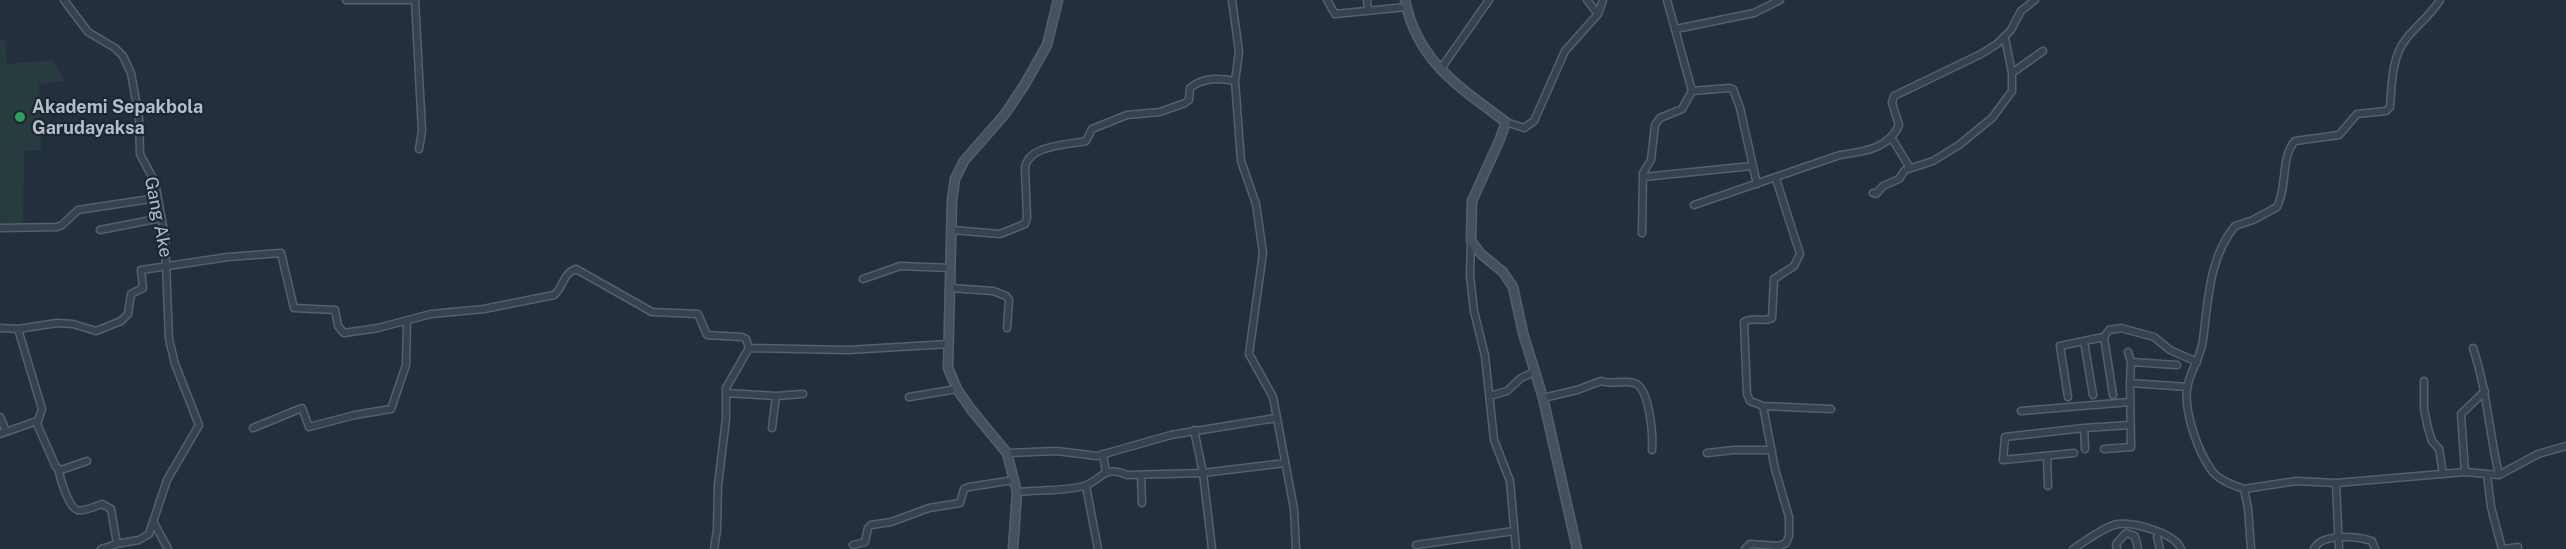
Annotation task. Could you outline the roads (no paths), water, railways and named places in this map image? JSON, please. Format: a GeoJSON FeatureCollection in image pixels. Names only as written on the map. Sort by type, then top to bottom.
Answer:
{"type":"FeatureCollection","features":[{"type":"Feature","properties":{"kind":"street","name":"Gang Ake"},"geometry":{"type":"LineString","coordinates":[[64,0],[88,32],[115,48],[128,64],[139,118],[140,154],[154,182],[161,218],[167,265],[169,339],[199,425],[167,480],[154,523]]}},
{"type":"Feature","properties":{"kind":"street"},"geometry":{"type":"LineString","coordinates":[[346,0],[415,0],[422,131],[422,142],[419,149]]}},
{"type":"Feature","properties":{"kind":"street"},"geometry":{"type":"LineString","coordinates":[[1013,549],[1017,492],[1008,453],[976,417],[957,389],[948,368],[953,189],[959,169],[1009,109],[1047,45],[1058,0]]}},
{"type":"Feature","properties":{"kind":"street"},"geometry":{"type":"LineString","coordinates":[[1232,0],[1239,52],[1235,81],[1241,161],[1256,204],[1263,256],[1249,354],[1256,370],[1272,393],[1294,509],[1296,549]]}},
{"type":"Feature","properties":{"kind":"street"},"geometry":{"type":"LineString","coordinates":[[1327,0],[1335,14],[1406,3],[1412,26],[1424,52],[1440,70],[1506,122],[1524,128],[1534,121],[1565,51],[1598,14],[1603,0]]}},
{"type":"Feature","properties":{"kind":"street"},"geometry":{"type":"LineString","coordinates":[[1367,0],[1368,10]]}},
{"type":"Feature","properties":{"kind":"street"},"geometry":{"type":"LineString","coordinates":[[1440,70],[1489,0]]}},
{"type":"Feature","properties":{"kind":"street"},"geometry":{"type":"LineString","coordinates":[[1587,0],[1598,14]]}},
{"type":"Feature","properties":{"kind":"street"},"geometry":{"type":"LineString","coordinates":[[1642,233],[1644,169],[1651,160],[1657,120],[1681,111],[1692,91],[1667,0]]}},
{"type":"Feature","properties":{"kind":"street"},"geometry":{"type":"LineString","coordinates":[[1676,29],[1754,13],[1780,0]]}},
{"type":"Feature","properties":{"kind":"street"},"geometry":{"type":"LineString","coordinates":[[1694,205],[1776,179],[1840,155],[1870,150],[1891,137],[1897,130],[1899,123],[1892,104],[1894,96],[1981,54],[2005,38],[2021,11],[2035,0]]}},
{"type":"Feature","properties":{"kind":"street"},"geometry":{"type":"LineString","coordinates":[[2440,0],[2426,20],[2404,41],[2394,66],[2390,108],[2386,111],[2357,114],[2339,135],[2296,140],[2287,154],[2286,179],[2277,207],[2233,228],[2215,264],[2202,348],[2188,387],[2188,413],[2200,447],[2213,472],[2228,484],[2244,489],[2296,481],[2336,483],[2465,472],[2499,476],[2538,454],[2566,446]]}},
{"type":"Feature","properties":{"kind":"street"},"geometry":{"type":"LineString","coordinates":[[1873,193],[1876,194],[1883,186],[1899,179],[1903,172],[1910,168],[1933,161],[1982,128],[2012,91],[2012,73],[2005,38]]}},
{"type":"Feature","properties":{"kind":"street"},"geometry":{"type":"LineString","coordinates":[[2012,73],[2043,51]]}},
{"type":"Feature","properties":{"kind":"street"},"geometry":{"type":"LineString","coordinates":[[952,230],[1000,234],[1025,224],[1027,218],[1025,168],[1032,154],[1086,141],[1092,129],[1119,118],[1160,112],[1185,103],[1189,100],[1191,88],[1202,82],[1217,78],[1235,81]]}},
{"type":"Feature","properties":{"kind":"street"},"geometry":{"type":"LineString","coordinates":[[1692,91],[1733,89],[1740,108],[1757,184]]}},
{"type":"Feature","properties":{"kind":"street"},"geometry":{"type":"LineString","coordinates":[[1506,122],[1472,201],[1469,227],[1473,301],[1484,350],[1494,440],[1510,481],[1516,549]]}},
{"type":"Feature","properties":{"kind":"street"},"geometry":{"type":"LineString","coordinates":[[1891,137],[1910,168]]}},
{"type":"Feature","properties":{"kind":"street"},"geometry":{"type":"LineString","coordinates":[[1643,177],[1752,166]]}},
{"type":"Feature","properties":{"kind":"street"},"geometry":{"type":"LineString","coordinates":[[1776,179],[1800,254],[1794,266],[1774,279],[1772,318],[1748,319],[1744,322],[1747,394],[1750,401],[1763,406],[1831,409]]}},
{"type":"Feature","properties":{"kind":"street"},"geometry":{"type":"LineString","coordinates":[[0,228],[57,227],[78,210],[157,198]]}},
{"type":"Feature","properties":{"kind":"street"},"geometry":{"type":"LineString","coordinates":[[100,230],[161,218]]}},
{"type":"Feature","properties":{"kind":"street"},"geometry":{"type":"LineString","coordinates":[[1471,242],[1511,283],[1543,398],[1577,549]]}},
{"type":"Feature","properties":{"kind":"street"},"geometry":{"type":"LineString","coordinates":[[0,328],[18,329],[57,323],[73,324],[96,331],[121,321],[130,309],[131,294],[143,288],[141,270],[167,265],[281,253],[287,271],[292,303],[296,309],[334,310],[338,326],[344,333],[431,314],[484,309],[553,296],[558,292],[567,274],[576,269],[652,312],[697,313],[702,318],[707,335],[744,337],[749,348]]}},
{"type":"Feature","properties":{"kind":"street"},"geometry":{"type":"LineString","coordinates":[[863,279],[900,266],[951,268]]}},
{"type":"Feature","properties":{"kind":"street"},"geometry":{"type":"LineString","coordinates":[[951,288],[993,291],[1006,296],[1009,300],[1007,328]]}},
{"type":"Feature","properties":{"kind":"street"},"geometry":{"type":"LineString","coordinates":[[253,428],[302,408],[309,427],[355,415],[391,409],[406,365],[407,321]]}},
{"type":"Feature","properties":{"kind":"street"},"geometry":{"type":"LineString","coordinates":[[2113,395],[2104,337],[2107,331],[2116,328],[2148,335],[2158,339],[2172,351],[2197,362]]}},
{"type":"Feature","properties":{"kind":"street"},"geometry":{"type":"LineString","coordinates":[[18,329],[42,410],[37,421],[46,447],[58,468],[63,486],[75,508],[80,510],[102,504],[110,507],[116,546]]}},
{"type":"Feature","properties":{"kind":"street"},"geometry":{"type":"LineString","coordinates":[[2068,397],[2060,347],[2104,337]]}},
{"type":"Feature","properties":{"kind":"street"},"geometry":{"type":"LineString","coordinates":[[2084,341],[2093,395]]}},
{"type":"Feature","properties":{"kind":"street"},"geometry":{"type":"LineString","coordinates":[[749,348],[848,350],[949,344]]}},
{"type":"Feature","properties":{"kind":"street"},"geometry":{"type":"LineString","coordinates":[[714,549],[717,530],[718,485],[726,419],[726,393],[728,383],[749,348]]}},
{"type":"Feature","properties":{"kind":"street"},"geometry":{"type":"LineString","coordinates":[[2473,348],[2485,391],[2488,427],[2499,476]]}},
{"type":"Feature","properties":{"kind":"street"},"geometry":{"type":"LineString","coordinates":[[2104,450],[2131,447],[2131,362],[2128,352]]}},
{"type":"Feature","properties":{"kind":"street"},"geometry":{"type":"LineString","coordinates":[[2131,362],[2178,365]]}},
{"type":"Feature","properties":{"kind":"street"},"geometry":{"type":"LineString","coordinates":[[1490,396],[1507,391],[1521,378],[1534,372]]}},
{"type":"Feature","properties":{"kind":"street"},"geometry":{"type":"LineString","coordinates":[[1543,398],[1577,390],[1601,381],[1608,384],[1641,386],[1647,403],[1652,450]]}},
{"type":"Feature","properties":{"kind":"street"},"geometry":{"type":"LineString","coordinates":[[2424,381],[2427,428],[2431,439],[2439,448],[2443,474]]}},
{"type":"Feature","properties":{"kind":"street"},"geometry":{"type":"LineString","coordinates":[[2130,383],[2188,387]]}},
{"type":"Feature","properties":{"kind":"street"},"geometry":{"type":"LineString","coordinates":[[909,397],[957,389]]}},
{"type":"Feature","properties":{"kind":"street"},"geometry":{"type":"LineString","coordinates":[[2465,472],[2461,414],[2485,391]]}},
{"type":"Feature","properties":{"kind":"street"},"geometry":{"type":"LineString","coordinates":[[726,393],[776,396],[803,394]]}},
{"type":"Feature","properties":{"kind":"street"},"geometry":{"type":"LineString","coordinates":[[772,428],[776,396]]}},
{"type":"Feature","properties":{"kind":"street"},"geometry":{"type":"LineString","coordinates":[[2021,411],[2130,402]]}},
{"type":"Feature","properties":{"kind":"street"},"geometry":{"type":"LineString","coordinates":[[1745,549],[1750,544],[1779,546],[1786,543],[1789,536],[1789,517],[1778,483],[1763,406]]}},
{"type":"Feature","properties":{"kind":"street"},"geometry":{"type":"LineString","coordinates":[[0,417],[3,432],[37,421]]}},
{"type":"Feature","properties":{"kind":"street"},"geometry":{"type":"LineString","coordinates":[[1008,453],[1043,450],[1094,456],[1143,441],[1194,430],[1276,418]]}},
{"type":"Feature","properties":{"kind":"street"},"geometry":{"type":"LineString","coordinates":[[2074,453],[2003,460],[2005,437],[2130,425]]}},
{"type":"Feature","properties":{"kind":"street"},"geometry":{"type":"LineString","coordinates":[[2084,428],[2085,449]]}},
{"type":"Feature","properties":{"kind":"street"},"geometry":{"type":"LineString","coordinates":[[1194,430],[1203,473],[1212,549]]}},
{"type":"Feature","properties":{"kind":"street"},"geometry":{"type":"LineString","coordinates":[[1707,453],[1772,450]]}},
{"type":"Feature","properties":{"kind":"street"},"geometry":{"type":"LineString","coordinates":[[1103,454],[1106,473]]}},
{"type":"Feature","properties":{"kind":"street"},"geometry":{"type":"LineString","coordinates":[[2047,456],[2048,486]]}},
{"type":"Feature","properties":{"kind":"street"},"geometry":{"type":"LineString","coordinates":[[58,468],[65,469],[87,462]]}},
{"type":"Feature","properties":{"kind":"street"},"geometry":{"type":"LineString","coordinates":[[1017,492],[1086,486],[1106,473],[1119,471],[1127,475],[1203,473],[1286,463]]}},
{"type":"Feature","properties":{"kind":"street"},"geometry":{"type":"LineString","coordinates":[[1141,475],[1142,503]]}},
{"type":"Feature","properties":{"kind":"street"},"geometry":{"type":"LineString","coordinates":[[2487,475],[2492,507],[2504,549],[2518,547]]}},
{"type":"Feature","properties":{"kind":"street"},"geometry":{"type":"LineString","coordinates":[[853,545],[865,542],[868,528],[871,525],[891,522],[929,508],[955,505],[960,503],[966,488],[1014,480]]}},
{"type":"Feature","properties":{"kind":"street"},"geometry":{"type":"LineString","coordinates":[[2336,483],[2339,549]]}},
{"type":"Feature","properties":{"kind":"street"},"geometry":{"type":"LineString","coordinates":[[1086,486],[1098,549]]}},
{"type":"Feature","properties":{"kind":"street"},"geometry":{"type":"LineString","coordinates":[[2244,489],[2252,549]]}},
{"type":"Feature","properties":{"kind":"street"},"geometry":{"type":"LineString","coordinates":[[101,549],[144,538],[149,534],[154,523]]}},
{"type":"Feature","properties":{"kind":"street"},"geometry":{"type":"LineString","coordinates":[[154,523],[168,549]]}},
{"type":"Feature","properties":{"kind":"street"},"geometry":{"type":"LineString","coordinates":[[2073,549],[2114,525],[2125,524],[2166,534],[2178,543],[2181,549]]}},
{"type":"Feature","properties":{"kind":"street"},"geometry":{"type":"LineString","coordinates":[[1416,545],[1514,531]]}},
{"type":"Feature","properties":{"kind":"street"},"geometry":{"type":"LineString","coordinates":[[2117,549],[2116,544],[2126,533],[2134,536],[2138,549]]}},
{"type":"Feature","properties":{"kind":"street"},"geometry":{"type":"LineString","coordinates":[[2157,537],[2160,549]]}},
{"type":"Feature","properties":{"kind":"street"},"geometry":{"type":"LineString","coordinates":[[2314,549],[2320,540],[2326,537],[2361,537],[2372,541],[2375,549]]}},
{"type":"Feature","properties":{"kind":"street"},"geometry":{"type":"LineString","coordinates":[[1447,541],[1448,549]]}},
{"type":"Feature","properties":{"kind":"place","name":"Akademi Sepakbola Garudayaksa"},"geometry":{"type":"Point","coordinates":[20,117]}}]}
